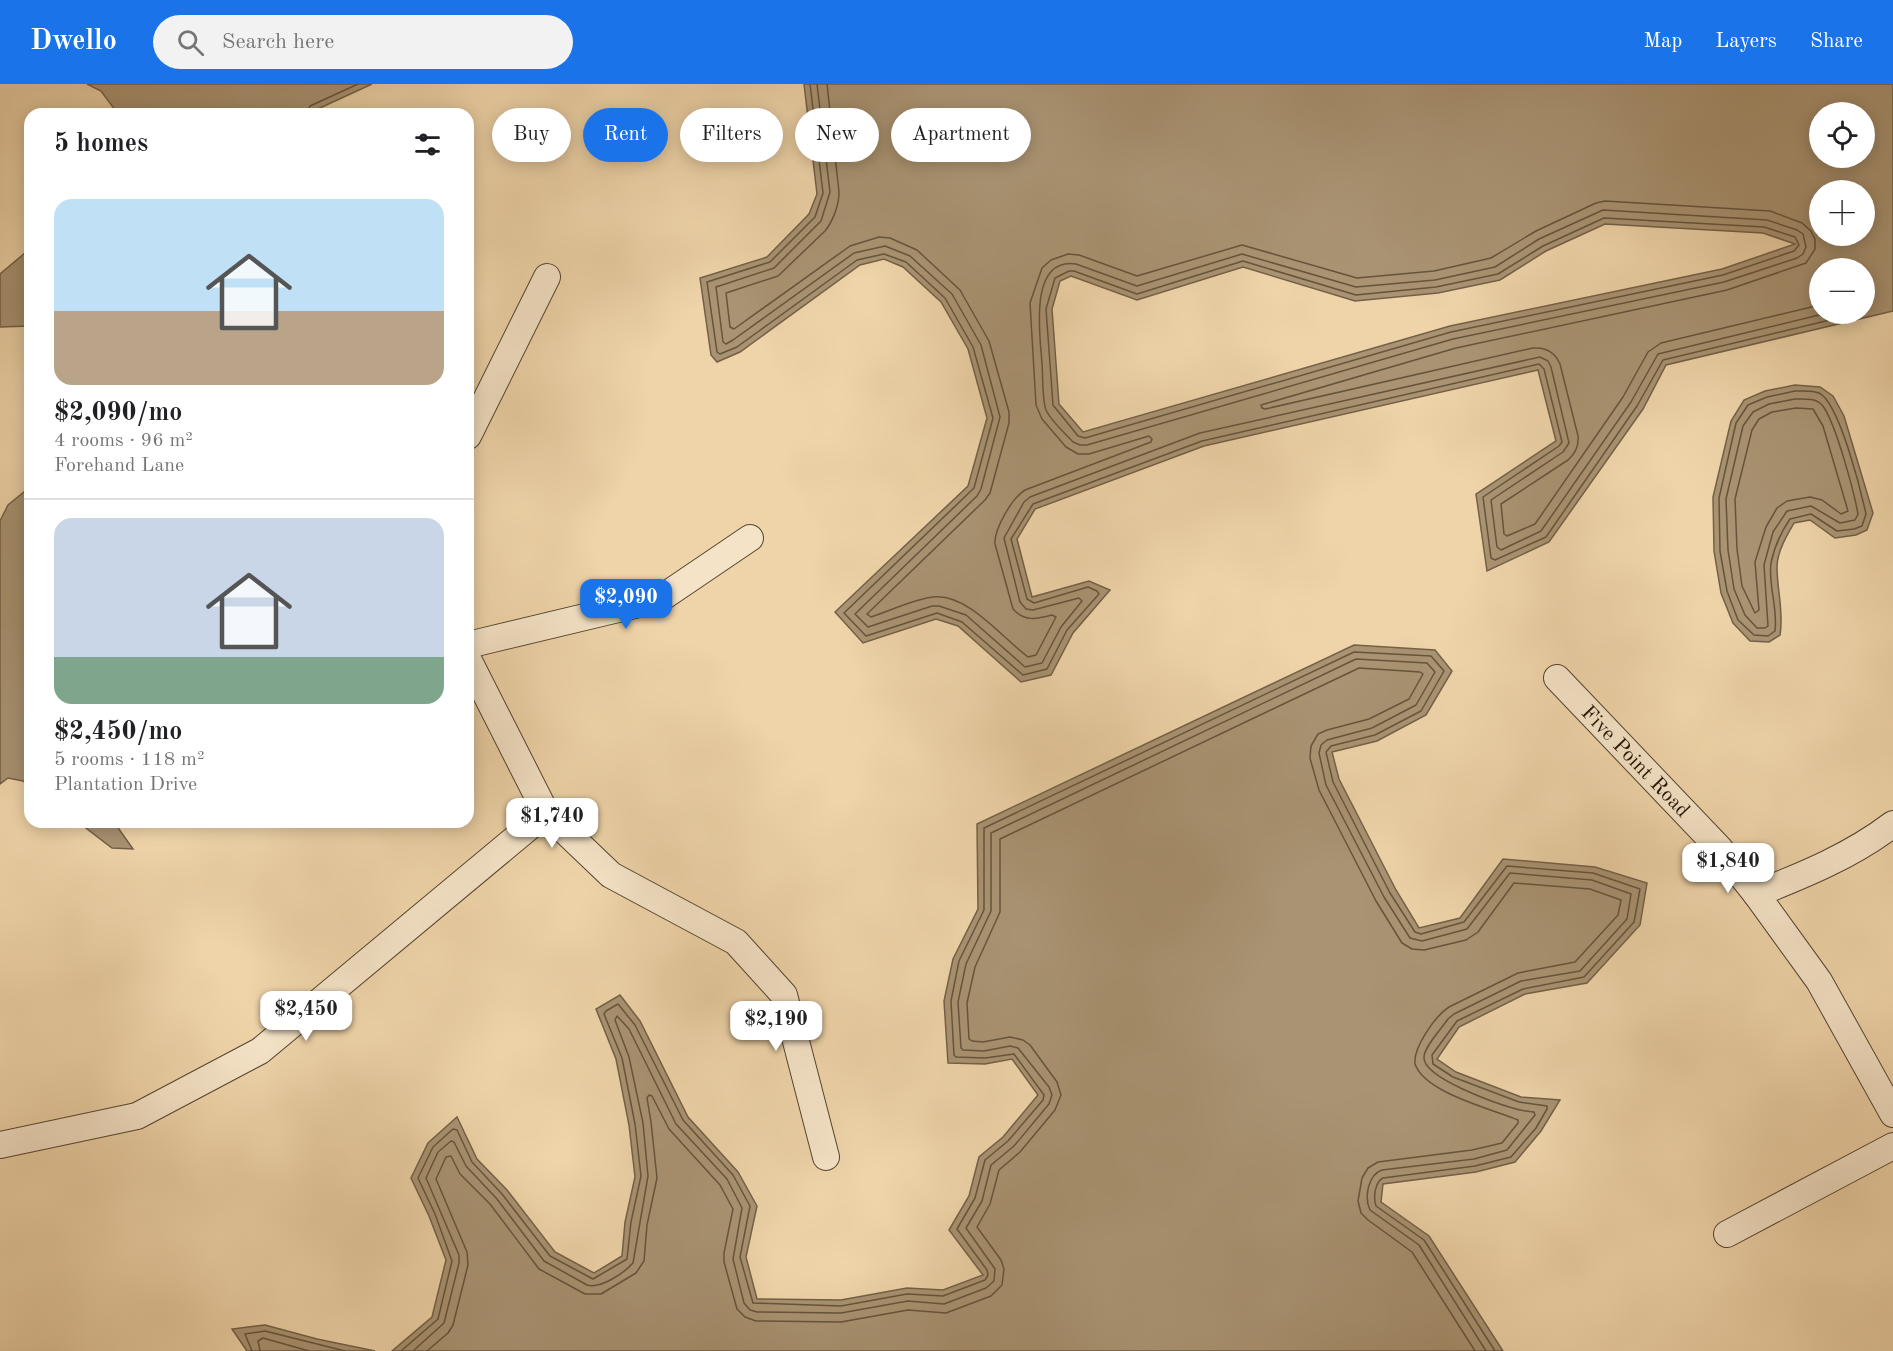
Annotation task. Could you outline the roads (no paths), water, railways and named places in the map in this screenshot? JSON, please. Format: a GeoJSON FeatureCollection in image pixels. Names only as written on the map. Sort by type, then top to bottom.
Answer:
{"type":"FeatureCollection","features":[{"type":"Feature","properties":{"kind":"street"},"geometry":{"type":"LineString","coordinates":[[474,424],[547,277]]}},
{"type":"Feature","properties":{"kind":"street"},"geometry":{"type":"LineString","coordinates":[[474,644],[660,599],[750,538]]}},
{"type":"Feature","properties":{"kind":"street"},"geometry":{"type":"LineString","coordinates":[[474,671],[546,813],[610,875],[736,942],[784,995],[826,1157]]}},
{"type":"Feature","properties":{"kind":"street","name":"Five Point Road"},"geometry":{"type":"LineString","coordinates":[[1557,678],[1720,849],[1756,894],[1819,981],[1893,1114]]}},
{"type":"Feature","properties":{"kind":"street"},"geometry":{"type":"LineString","coordinates":[[0,1145],[137,1116],[260,1052],[546,813]]}},
{"type":"Feature","properties":{"kind":"street"},"geometry":{"type":"LineString","coordinates":[[1756,894],[1815,871],[1867,843],[1893,824]]}},
{"type":"Feature","properties":{"kind":"street"},"geometry":{"type":"LineString","coordinates":[[1727,1234],[1893,1146]]}},
{"type":"Feature","properties":{"kind":"water"},"geometry":{"type":"Polygon","coordinates":[[[87,84],[372,84],[320,108],[114,108],[101,91],[87,84]]]}},
{"type":"Feature","properties":{"kind":"water"},"geometry":{"type":"Polygon","coordinates":[[[804,84],[1893,84],[1893,311],[1875,315],[1875,258],[1809,258],[1809,324],[1838,324],[1666,365],[1643,409],[1549,542],[1487,571],[1476,494],[1556,441],[1538,370],[1204,446],[1035,509],[1017,539],[1032,597],[1089,581],[1110,590],[1073,633],[1051,675],[1021,682],[958,626],[936,619],[863,643],[835,612],[968,486],[987,418],[968,349],[941,302],[903,267],[884,259],[860,265],[740,352],[717,362],[711,355],[700,278],[767,257],[809,214],[817,194],[813,162],[879,162],[879,108],[807,108],[804,84]],[[1605,224],[1546,251],[1500,280],[1438,293],[1355,301],[1243,267],[1137,300],[1071,276],[1060,281],[1052,309],[1059,404],[1083,432],[1450,326],[1722,269],[1795,244],[1763,233],[1605,224]]]}},
{"type":"Feature","properties":{"kind":"water"},"geometry":{"type":"Polygon","coordinates":[[[24,254],[24,326],[0,327],[0,274],[24,254]]]}},
{"type":"Feature","properties":{"kind":"water"},"geometry":{"type":"Polygon","coordinates":[[[1795,385],[1820,387],[1833,396],[1844,416],[1873,513],[1867,530],[1856,535],[1835,538],[1810,520],[1794,523],[1777,561],[1780,635],[1769,642],[1750,641],[1733,623],[1721,593],[1714,551],[1713,497],[1731,421],[1744,400],[1765,391],[1795,385]]]}},
{"type":"Feature","properties":{"kind":"water"},"geometry":{"type":"Polygon","coordinates":[[[24,492],[24,782],[8,778],[0,784],[0,521],[8,505],[24,492]]]}},
{"type":"Feature","properties":{"kind":"water"},"geometry":{"type":"Polygon","coordinates":[[[1354,645],[1435,650],[1452,671],[1426,715],[1377,741],[1332,752],[1339,779],[1396,890],[1419,928],[1460,918],[1503,859],[1595,867],[1647,883],[1640,925],[1587,983],[1525,994],[1459,1027],[1437,1059],[1456,1072],[1521,1097],[1560,1100],[1541,1131],[1515,1162],[1476,1172],[1383,1184],[1381,1202],[1429,1236],[1503,1351],[392,1351],[432,1317],[446,1260],[411,1178],[428,1143],[457,1117],[477,1159],[507,1190],[555,1252],[594,1273],[622,1256],[625,1222],[635,1177],[629,1125],[616,1059],[596,1009],[620,995],[640,1021],[688,1117],[738,1172],[757,1206],[746,1257],[757,1299],[841,1300],[907,1288],[943,1290],[983,1275],[949,1230],[969,1196],[979,1157],[1003,1137],[1038,1095],[1012,1059],[985,1064],[948,1063],[944,1001],[953,959],[978,909],[977,824],[1354,645]]]}},
{"type":"Feature","properties":{"kind":"water"},"geometry":{"type":"Polygon","coordinates":[[[86,828],[118,828],[133,849],[112,848],[86,828]]]}},
{"type":"Feature","properties":{"kind":"water"},"geometry":{"type":"Polygon","coordinates":[[[265,1325],[375,1351],[247,1351],[232,1329],[265,1325]]]}}]}
